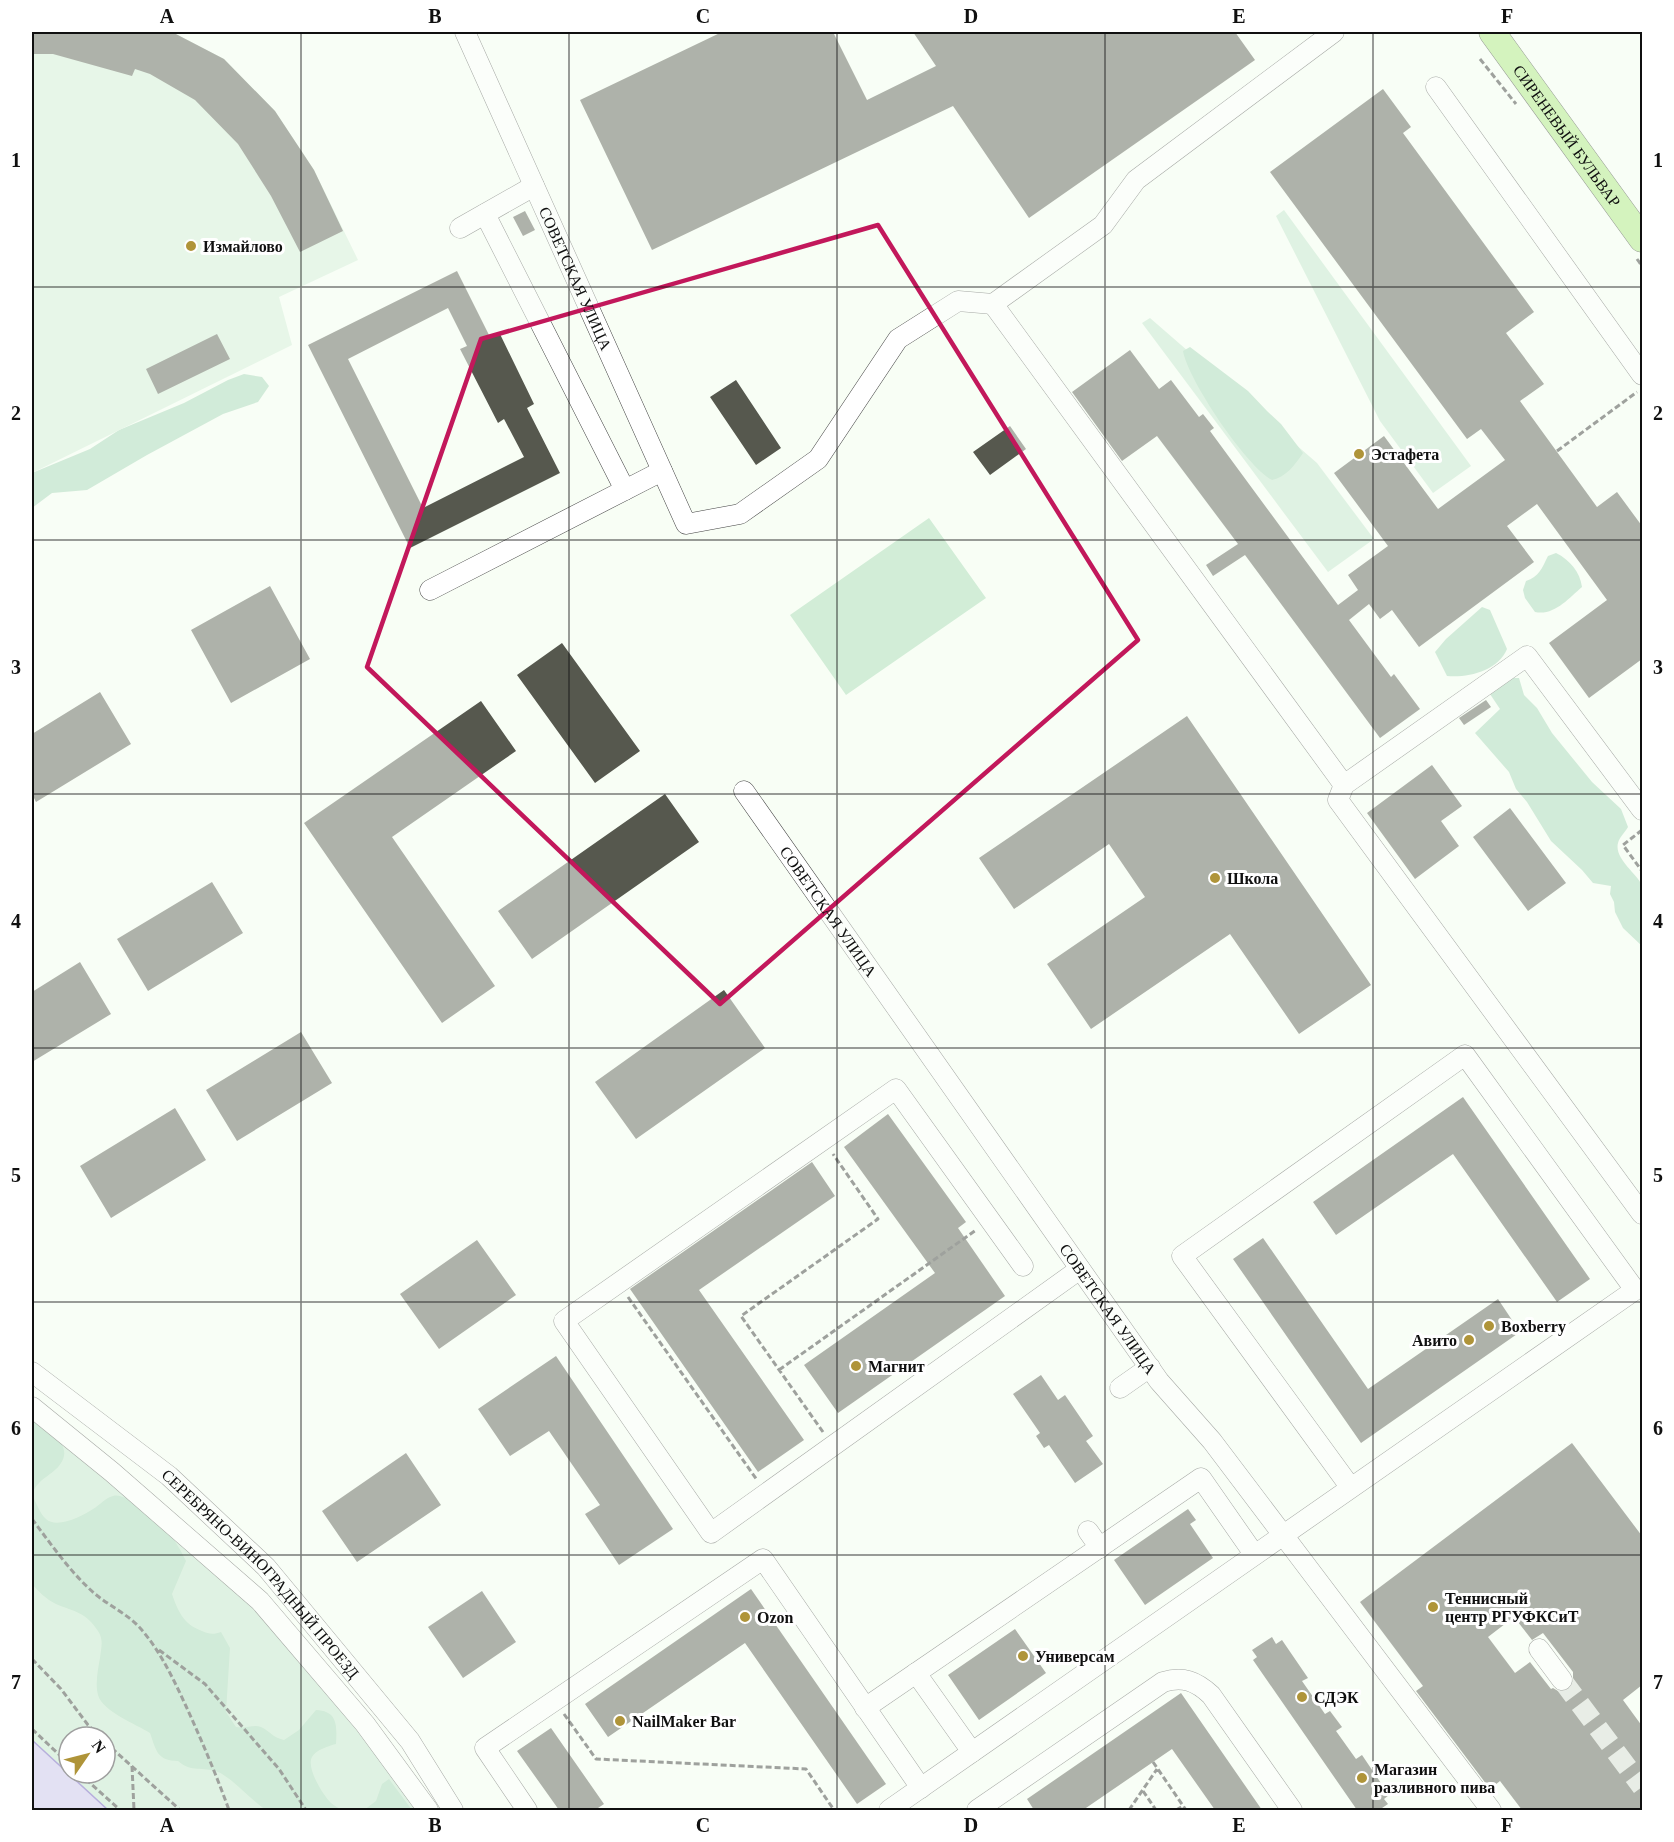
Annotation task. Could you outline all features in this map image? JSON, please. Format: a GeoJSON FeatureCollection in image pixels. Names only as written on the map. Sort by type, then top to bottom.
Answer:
{"type":"FeatureCollection","features":[{"type":"Feature","properties":{"kind":"main road","name":"СИРЕНЕВЫЙ БУЛЬВАР"},"geometry":{"type":"LineString","coordinates":[[1492,32],[1642,237]]}},
{"type":"Feature","properties":{"kind":"street","name":"СОВЕТСКАЯ УЛИЦА"},"geometry":{"type":"LineString","coordinates":[[465,32],[686,524],[740,514],[818,459],[898,339],[958,301],[993,304]]}},
{"type":"Feature","properties":{"kind":"street"},"geometry":{"type":"LineString","coordinates":[[1334,32],[1136,180],[1103,225],[993,304],[1344,785]]}},
{"type":"Feature","properties":{"kind":"street"},"geometry":{"type":"LineString","coordinates":[[1436,87],[1642,375]]}},
{"type":"Feature","properties":{"kind":"street"},"geometry":{"type":"LineString","coordinates":[[460,228],[534,186]]}},
{"type":"Feature","properties":{"kind":"street"},"geometry":{"type":"LineString","coordinates":[[485,214],[625,490]]}},
{"type":"Feature","properties":{"kind":"street"},"geometry":{"type":"LineString","coordinates":[[430,590],[662,471]]}},
{"type":"Feature","properties":{"kind":"street"},"geometry":{"type":"LineString","coordinates":[[1642,810],[1527,656],[1344,785],[1338,800],[1642,1214]]}},
{"type":"Feature","properties":{"kind":"street","name":"СОВЕТСКАЯ УЛИЦА"},"geometry":{"type":"LineString","coordinates":[[744,791],[1159,1381],[1212,1441],[1491,1810]]}},
{"type":"Feature","properties":{"kind":"street"},"geometry":{"type":"LineString","coordinates":[[889,1810],[1635,1290],[1465,1055],[1182,1256],[1350,1488]]}},
{"type":"Feature","properties":{"kind":"street"},"geometry":{"type":"LineString","coordinates":[[1023,1266],[896,1089],[847,1114],[824,1140],[564,1321],[711,1533],[1080,1269]]}},
{"type":"Feature","properties":{"kind":"street"},"geometry":{"type":"LineString","coordinates":[[1120,1388],[1150,1367]]}},
{"type":"Feature","properties":{"kind":"street","name":"СЕРЕБРЯНО-ВИНОГРАДНЫЙ ПРОЕЗД"},"geometry":{"type":"LineString","coordinates":[[32,1372],[169,1476],[266,1567],[404,1733],[453,1810]]}},
{"type":"Feature","properties":{"kind":"street"},"geometry":{"type":"LineString","coordinates":[[32,1407],[112,1472],[260,1601],[365,1724],[428,1810]]}},
{"type":"Feature","properties":{"kind":"street"},"geometry":{"type":"LineString","coordinates":[[865,1708],[1201,1478],[1254,1554]]}},
{"type":"Feature","properties":{"kind":"street"},"geometry":{"type":"LineString","coordinates":[[1088,1531],[1100,1548]]}},
{"type":"Feature","properties":{"kind":"street"},"geometry":{"type":"LineString","coordinates":[[527,1810],[485,1748],[763,1559],[921,1788]]}},
{"type":"Feature","properties":{"kind":"street"},"geometry":{"type":"LineString","coordinates":[[1539,1649],[1562,1680]]}},
{"type":"Feature","properties":{"kind":"street"},"geometry":{"type":"LineString","coordinates":[[916,1673],[972,1752]]}},
{"type":"Feature","properties":{"kind":"street"},"geometry":{"type":"LineString","coordinates":[[977,1810],[1163,1682],[1180,1679],[1190,1680],[1200,1685],[1211,1695],[1292,1810]]}},
{"type":"Feature","properties":{"kind":"path"},"geometry":{"type":"LineString","coordinates":[[1557,451],[1642,388]]}},
{"type":"Feature","properties":{"kind":"path"},"geometry":{"type":"LineString","coordinates":[[1642,830],[1623,845],[1642,869]]}},
{"type":"Feature","properties":{"kind":"path"},"geometry":{"type":"LineString","coordinates":[[824,1140],[878,1220],[741,1316],[833,1445]]}},
{"type":"Feature","properties":{"kind":"path"},"geometry":{"type":"LineString","coordinates":[[779,1370],[990,1220]]}},
{"type":"Feature","properties":{"kind":"path"},"geometry":{"type":"LineString","coordinates":[[618,1283],[767,1493]]}},
{"type":"Feature","properties":{"kind":"path"},"geometry":{"type":"LineString","coordinates":[[32,1519],[83,1582],[140,1627],[156,1648],[207,1753],[229,1810]]}},
{"type":"Feature","properties":{"kind":"path"},"geometry":{"type":"LineString","coordinates":[[156,1648],[205,1684],[279,1769],[306,1810]]}},
{"type":"Feature","properties":{"kind":"path"},"geometry":{"type":"LineString","coordinates":[[32,1659],[61,1689],[88,1725]]}},
{"type":"Feature","properties":{"kind":"path"},"geometry":{"type":"LineString","coordinates":[[555,1700],[596,1759],[806,1769],[834,1810]]}},
{"type":"Feature","properties":{"kind":"path"},"geometry":{"type":"LineString","coordinates":[[32,1730],[57,1753]]}},
{"type":"Feature","properties":{"kind":"path"},"geometry":{"type":"LineString","coordinates":[[117,1753],[180,1810]]}},
{"type":"Feature","properties":{"kind":"path"},"geometry":{"type":"LineString","coordinates":[[1153,1762],[1186,1810]]}},
{"type":"Feature","properties":{"kind":"path"},"geometry":{"type":"LineString","coordinates":[[132,1766],[134,1810]]}},
{"type":"Feature","properties":{"kind":"path"},"geometry":{"type":"LineString","coordinates":[[1129,1810],[1157,1769]]}},
{"type":"Feature","properties":{"kind":"path"},"geometry":{"type":"LineString","coordinates":[[92,1785],[120,1810]]}},
{"type":"Feature","properties":{"kind":"path"},"geometry":{"type":"LineString","coordinates":[[1143,1791],[1156,1810]]}},
{"type":"Feature","properties":{"kind":"path"},"geometry":{"type":"LineString","coordinates":[[1176,1810],[1183,1806]]}},
{"type":"Feature","properties":{"kind":"highlighted area"},"geometry":{"type":"Polygon","coordinates":[[[878,225],[1138,640],[720,1004],[367,667],[481,339],[878,225]]]}},
{"type":"Feature","properties":{"kind":"green space","name":"Измайлово"},"geometry":{"type":"Polygon","coordinates":[[[32,32],[172,32],[224,59],[275,111],[314,170],[358,260],[279,297],[292,345],[32,473],[32,32]]]}},
{"type":"Feature","properties":{"kind":"green space"},"geometry":{"type":"Polygon","coordinates":[[[1284,210],[1471,466],[1433,493],[1380,421],[1276,216],[1284,210]]]}},
{"type":"Feature","properties":{"kind":"green space"},"geometry":{"type":"Polygon","coordinates":[[[1150,318],[1317,463],[1374,539],[1328,572],[1142,323],[1150,318]]]}},
{"type":"Feature","properties":{"kind":"green space"},"geometry":{"type":"Polygon","coordinates":[[[1190,347],[1248,391],[1281,424],[1303,453],[1286,473],[1272,480],[1261,472],[1234,441],[1207,401],[1187,364],[1183,351],[1190,347]]]}},
{"type":"Feature","properties":{"kind":"green space"},"geometry":{"type":"Polygon","coordinates":[[[244,374],[262,377],[269,386],[258,402],[223,414],[87,490],[52,493],[32,508],[32,473],[90,449],[119,430],[184,403],[244,374]]]}},
{"type":"Feature","properties":{"kind":"green space"},"geometry":{"type":"Polygon","coordinates":[[[929,518],[986,598],[846,695],[790,615],[929,518]]]}},
{"type":"Feature","properties":{"kind":"green space"},"geometry":{"type":"Polygon","coordinates":[[[1556,553],[1574,567],[1582,587],[1555,609],[1542,613],[1535,612],[1525,598],[1523,590],[1526,581],[1537,574],[1548,556],[1556,553]]]}},
{"type":"Feature","properties":{"kind":"green space"},"geometry":{"type":"Polygon","coordinates":[[[1482,607],[1490,610],[1507,649],[1503,657],[1482,672],[1464,676],[1447,676],[1435,652],[1482,607]]]}},
{"type":"Feature","properties":{"kind":"green space"},"geometry":{"type":"Polygon","coordinates":[[[1510,678],[1519,678],[1524,695],[1537,708],[1552,733],[1592,782],[1621,809],[1628,827],[1619,841],[1619,854],[1642,885],[1642,946],[1623,928],[1615,912],[1610,894],[1611,886],[1593,883],[1551,841],[1527,802],[1516,789],[1509,772],[1475,733],[1500,709],[1490,694],[1510,678]]]}},
{"type":"Feature","properties":{"kind":"green space"},"geometry":{"type":"Polygon","coordinates":[[[32,1420],[56,1437],[64,1449],[64,1456],[58,1467],[41,1481],[32,1495],[32,1420]]]}},
{"type":"Feature","properties":{"kind":"green space"},"geometry":{"type":"Polygon","coordinates":[[[32,1423],[153,1511],[254,1605],[357,1727],[420,1810],[108,1810],[81,1785],[117,1785],[117,1725],[57,1725],[57,1763],[32,1740],[32,1423]]]}},
{"type":"Feature","properties":{"kind":"green space"},"geometry":{"type":"Polygon","coordinates":[[[32,1495],[42,1514],[51,1522],[57,1523],[77,1518],[107,1498],[116,1496],[134,1502],[158,1520],[171,1535],[186,1561],[172,1594],[179,1611],[190,1625],[196,1628],[209,1633],[221,1632],[230,1648],[226,1712],[236,1727],[258,1726],[284,1740],[299,1730],[316,1710],[329,1713],[335,1721],[336,1744],[314,1755],[311,1768],[316,1781],[328,1799],[343,1810],[266,1810],[218,1772],[188,1767],[178,1761],[161,1757],[150,1733],[106,1707],[97,1691],[102,1644],[98,1631],[84,1616],[52,1602],[32,1584],[32,1495]]]}},
{"type":"Feature","properties":{"kind":"green space"},"geometry":{"type":"Polygon","coordinates":[[[389,1779],[412,1810],[364,1810],[376,1801],[382,1784],[389,1779]]]}},
{"type":"Feature","properties":{"kind":"shaded area"},"geometry":{"type":"Polygon","coordinates":[[[32,1740],[57,1763],[57,1785],[81,1785],[108,1810],[32,1810],[32,1740]]]}},
{"type":"Feature","properties":{"kind":"building"},"geometry":{"type":"Polygon","coordinates":[[[32,32],[172,32],[224,59],[275,111],[314,170],[343,231],[300,252],[271,196],[238,144],[195,100],[150,74],[135,69],[132,76],[53,54],[32,54],[32,32]]]}},
{"type":"Feature","properties":{"kind":"building"},"geometry":{"type":"Polygon","coordinates":[[[722,32],[833,32],[867,100],[936,66],[913,32],[1235,32],[1255,60],[1029,218],[953,106],[652,250],[580,100],[722,32]]]}},
{"type":"Feature","properties":{"kind":"building"},"geometry":{"type":"Polygon","coordinates":[[[1383,89],[1411,127],[1403,133],[1534,312],[1506,333],[1544,384],[1520,401],[1597,507],[1617,492],[1642,526],[1642,659],[1589,698],[1549,643],[1607,600],[1537,504],[1507,526],[1534,562],[1419,647],[1392,610],[1380,619],[1369,604],[1349,620],[1391,677],[1394,674],[1420,709],[1380,738],[1245,555],[1213,576],[1206,565],[1238,544],[1157,436],[1122,461],[1072,392],[1130,350],[1159,389],[1171,380],[1199,417],[1203,414],[1214,428],[1210,431],[1338,605],[1358,590],[1348,575],[1388,546],[1334,473],[1384,436],[1438,509],[1505,460],[1481,429],[1467,439],[1270,172],[1383,89]]]}},
{"type":"Feature","properties":{"kind":"building"},"geometry":{"type":"Polygon","coordinates":[[[525,211],[535,230],[523,236],[513,217],[525,211]]]}},
{"type":"Feature","properties":{"kind":"building"},"geometry":{"type":"Polygon","coordinates":[[[457,271],[490,337],[499,332],[534,404],[527,408],[560,473],[410,548],[308,345],[457,271]],[[448,308],[348,359],[423,508],[524,457],[504,419],[498,423],[460,349],[467,346],[448,308]]]}},
{"type":"Feature","properties":{"kind":"building"},"geometry":{"type":"Polygon","coordinates":[[[217,334],[230,359],[158,394],[146,369],[217,334]]]}},
{"type":"Feature","properties":{"kind":"building"},"geometry":{"type":"Polygon","coordinates":[[[736,380],[781,448],[756,465],[710,397],[736,380]]]}},
{"type":"Feature","properties":{"kind":"building"},"geometry":{"type":"Polygon","coordinates":[[[1010,426],[1026,449],[990,475],[973,452],[1010,426]]]}},
{"type":"Feature","properties":{"kind":"building"},"geometry":{"type":"Polygon","coordinates":[[[270,586],[310,659],[231,703],[191,630],[270,586]]]}},
{"type":"Feature","properties":{"kind":"building"},"geometry":{"type":"Polygon","coordinates":[[[562,643],[640,751],[595,783],[517,675],[562,643]]]}},
{"type":"Feature","properties":{"kind":"building"},"geometry":{"type":"Polygon","coordinates":[[[100,692],[131,744],[36,802],[32,794],[32,734],[100,692]]]}},
{"type":"Feature","properties":{"kind":"building"},"geometry":{"type":"Polygon","coordinates":[[[1486,700],[1491,707],[1464,725],[1459,718],[1486,700]]]}},
{"type":"Feature","properties":{"kind":"building"},"geometry":{"type":"Polygon","coordinates":[[[481,701],[516,751],[392,837],[495,986],[442,1023],[304,823],[481,701]]]}},
{"type":"Feature","properties":{"kind":"building","name":"Школа"},"geometry":{"type":"Polygon","coordinates":[[[1187,716],[1371,985],[1299,1034],[1230,934],[1091,1029],[1047,964],[1145,897],[1109,844],[1014,909],[979,858],[1187,716]]]}},
{"type":"Feature","properties":{"kind":"building"},"geometry":{"type":"Polygon","coordinates":[[[1432,765],[1462,806],[1441,821],[1459,846],[1415,879],[1367,813],[1432,765]]]}},
{"type":"Feature","properties":{"kind":"building"},"geometry":{"type":"Polygon","coordinates":[[[665,794],[699,842],[532,959],[498,911],[665,794]]]}},
{"type":"Feature","properties":{"kind":"building"},"geometry":{"type":"Polygon","coordinates":[[[1510,808],[1566,883],[1528,911],[1473,837],[1510,808]]]}},
{"type":"Feature","properties":{"kind":"building"},"geometry":{"type":"Polygon","coordinates":[[[212,882],[243,933],[148,991],[117,939],[212,882]]]}},
{"type":"Feature","properties":{"kind":"building"},"geometry":{"type":"Polygon","coordinates":[[[80,962],[111,1014],[32,1062],[32,992],[80,962]]]}},
{"type":"Feature","properties":{"kind":"building"},"geometry":{"type":"Polygon","coordinates":[[[724,990],[765,1048],[636,1139],[595,1082],[724,990]]]}},
{"type":"Feature","properties":{"kind":"building"},"geometry":{"type":"Polygon","coordinates":[[[301,1032],[332,1083],[237,1141],[206,1090],[301,1032]]]}},
{"type":"Feature","properties":{"kind":"building"},"geometry":{"type":"Polygon","coordinates":[[[1463,1097],[1590,1279],[1557,1302],[1453,1154],[1336,1235],[1313,1202],[1463,1097]]]}},
{"type":"Feature","properties":{"kind":"building"},"geometry":{"type":"Polygon","coordinates":[[[175,1108],[206,1160],[111,1218],[80,1166],[175,1108]]]}},
{"type":"Feature","properties":{"kind":"building"},"geometry":{"type":"Polygon","coordinates":[[[888,1114],[966,1222],[958,1228],[1005,1296],[838,1413],[804,1365],[935,1273],[844,1147],[888,1114]]]}},
{"type":"Feature","properties":{"kind":"building"},"geometry":{"type":"Polygon","coordinates":[[[812,1162],[835,1196],[699,1290],[804,1440],[758,1472],[630,1289],[812,1162]]]}},
{"type":"Feature","properties":{"kind":"building"},"geometry":{"type":"Polygon","coordinates":[[[1263,1238],[1368,1389],[1498,1299],[1520,1332],[1361,1443],[1233,1259],[1263,1238]]]}},
{"type":"Feature","properties":{"kind":"building"},"geometry":{"type":"Polygon","coordinates":[[[477,1240],[516,1295],[439,1349],[400,1294],[477,1240]]]}},
{"type":"Feature","properties":{"kind":"building"},"geometry":{"type":"Polygon","coordinates":[[[556,1356],[673,1529],[619,1565],[585,1514],[600,1505],[549,1431],[510,1456],[478,1409],[556,1356]]]}},
{"type":"Feature","properties":{"kind":"building"},"geometry":{"type":"Polygon","coordinates":[[[1041,1375],[1058,1400],[1065,1395],[1093,1436],[1086,1441],[1103,1464],[1075,1483],[1049,1445],[1044,1448],[1036,1436],[1040,1433],[1013,1394],[1041,1375]]]}},
{"type":"Feature","properties":{"kind":"building"},"geometry":{"type":"Polygon","coordinates":[[[1572,1443],[1642,1536],[1642,1685],[1623,1700],[1642,1726],[1642,1810],[1522,1810],[1500,1781],[1490,1789],[1416,1691],[1423,1686],[1360,1602],[1572,1443]],[[1514,1617],[1488,1637],[1515,1673],[1530,1662],[1551,1689],[1563,1692],[1569,1690],[1573,1684],[1573,1672],[1543,1633],[1532,1640],[1514,1617]]]}},
{"type":"Feature","properties":{"kind":"building"},"geometry":{"type":"Polygon","coordinates":[[[406,1453],[441,1505],[357,1562],[322,1511],[406,1453]]]}},
{"type":"Feature","properties":{"kind":"building"},"geometry":{"type":"Polygon","coordinates":[[[1188,1509],[1196,1520],[1190,1524],[1213,1558],[1145,1605],[1114,1560],[1188,1509]]]}},
{"type":"Feature","properties":{"kind":"building"},"geometry":{"type":"Polygon","coordinates":[[[751,1589],[886,1784],[857,1804],[745,1643],[608,1737],[585,1704],[751,1589]]]}},
{"type":"Feature","properties":{"kind":"building"},"geometry":{"type":"Polygon","coordinates":[[[482,1591],[516,1642],[463,1678],[428,1627],[482,1591]]]}},
{"type":"Feature","properties":{"kind":"building"},"geometry":{"type":"Polygon","coordinates":[[[1015,1629],[1046,1673],[979,1720],[948,1675],[1015,1629]]]}},
{"type":"Feature","properties":{"kind":"building"},"geometry":{"type":"Polygon","coordinates":[[[1272,1637],[1276,1644],[1282,1640],[1308,1678],[1302,1681],[1325,1714],[1330,1711],[1342,1727],[1336,1731],[1356,1759],[1362,1755],[1389,1795],[1384,1799],[1388,1804],[1379,1810],[1357,1810],[1253,1660],[1257,1657],[1252,1650],[1272,1637]]]}},
{"type":"Feature","properties":{"kind":"building"},"geometry":{"type":"Polygon","coordinates":[[[1181,1693],[1262,1810],[1215,1810],[1172,1749],[1083,1810],[1034,1810],[1027,1799],[1181,1693]]]}},
{"type":"Feature","properties":{"kind":"building"},"geometry":{"type":"Polygon","coordinates":[[[551,1728],[604,1804],[595,1810],[559,1810],[517,1751],[551,1728]]]}},
{"type":"Feature","properties":{"kind":"tunnel"},"geometry":{"type":"LineString","coordinates":[[1562,1680],[1642,1787]]}},
{"type":"Feature","properties":{"kind":"place","name":"Измайлово"},"geometry":{"type":"Point","coordinates":[191,246]}},
{"type":"Feature","properties":{"kind":"place","name":"Эстафета"},"geometry":{"type":"Point","coordinates":[1359,454]}},
{"type":"Feature","properties":{"kind":"place","name":"Школа"},"geometry":{"type":"Point","coordinates":[1215,878]}},
{"type":"Feature","properties":{"kind":"place","name":"Boxberry"},"geometry":{"type":"Point","coordinates":[1489,1326]}},
{"type":"Feature","properties":{"kind":"place","name":"Авито"},"geometry":{"type":"Point","coordinates":[1469,1340]}},
{"type":"Feature","properties":{"kind":"place","name":"Магнит"},"geometry":{"type":"Point","coordinates":[856,1366]}},
{"type":"Feature","properties":{"kind":"place","name":"Теннисный центр РГУФКСиТ"},"geometry":{"type":"Point","coordinates":[1433,1607]}},
{"type":"Feature","properties":{"kind":"place","name":"Ozon"},"geometry":{"type":"Point","coordinates":[745,1617]}},
{"type":"Feature","properties":{"kind":"place","name":"Универсам"},"geometry":{"type":"Point","coordinates":[1023,1656]}},
{"type":"Feature","properties":{"kind":"place","name":"СДЭК"},"geometry":{"type":"Point","coordinates":[1302,1697]}},
{"type":"Feature","properties":{"kind":"place","name":"NailMaker Bar"},"geometry":{"type":"Point","coordinates":[620,1721]}},
{"type":"Feature","properties":{"kind":"place","name":"Магазин разливного пива"},"geometry":{"type":"Point","coordinates":[1362,1778]}}]}
